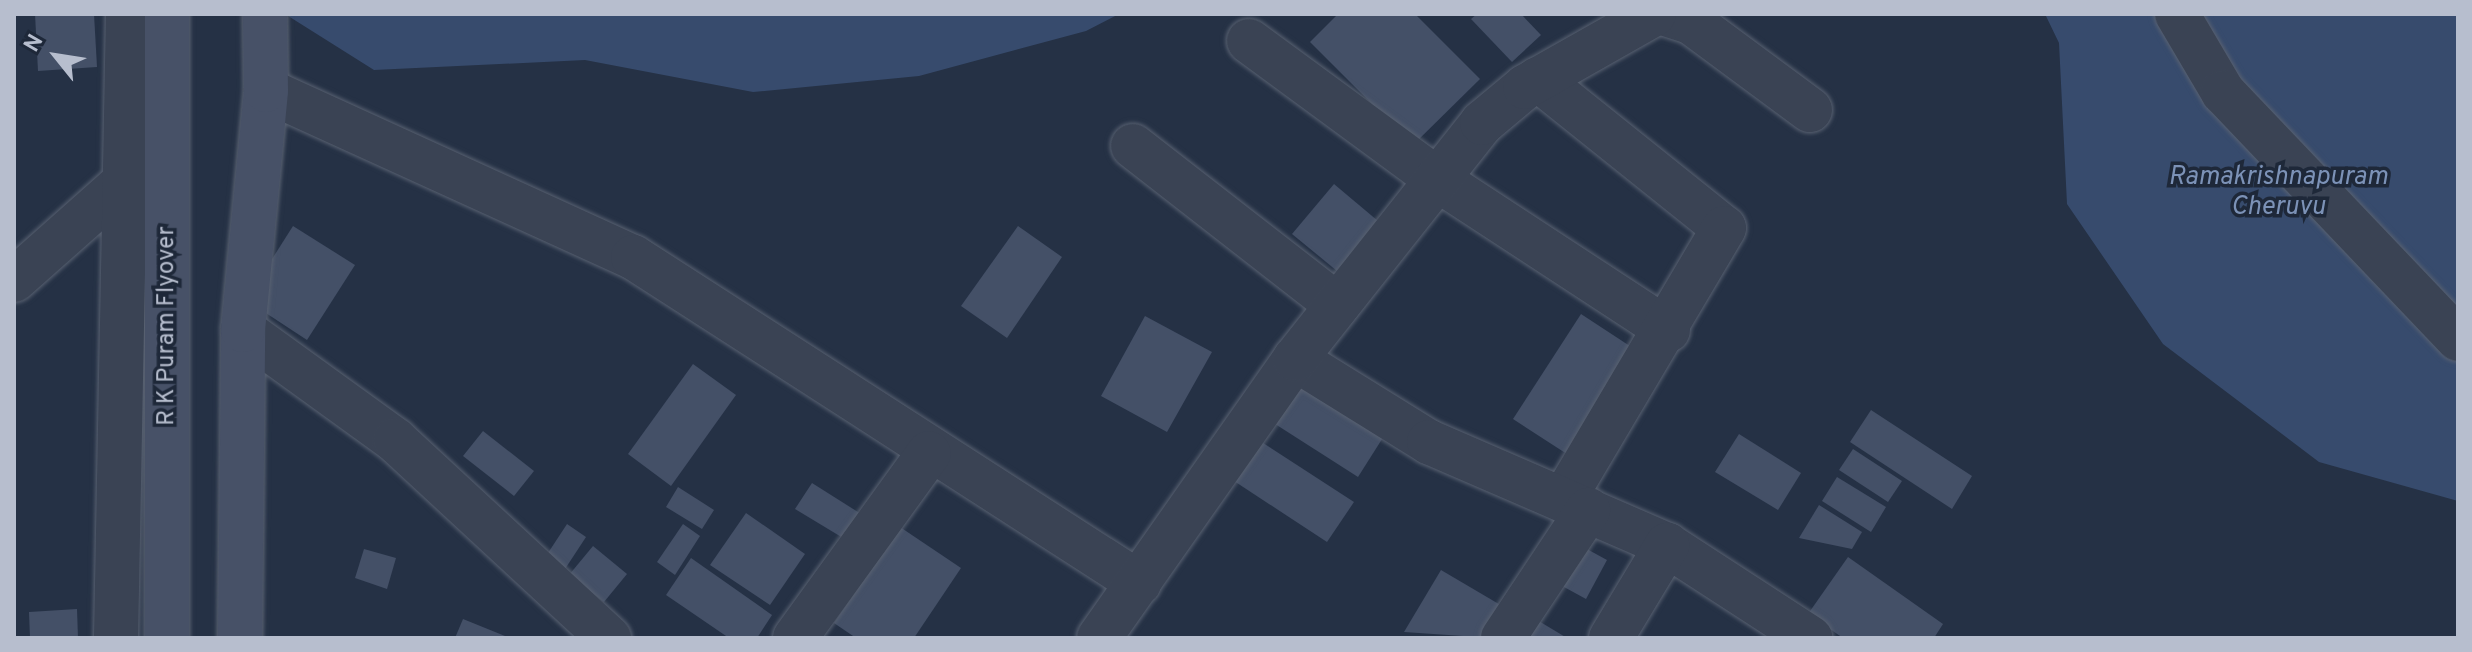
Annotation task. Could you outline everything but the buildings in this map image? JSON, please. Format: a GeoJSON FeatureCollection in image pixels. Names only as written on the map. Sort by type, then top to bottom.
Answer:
{"type":"FeatureCollection","features":[{"type":"Feature","properties":{"kind":"street"},"geometry":{"type":"LineString","coordinates":[[116,638],[121,185],[128,14]]}},
{"type":"Feature","properties":{"kind":"street","name":"R K Puram Flyover"},"geometry":{"type":"LineString","coordinates":[[167,14],[167,638]]}},
{"type":"Feature","properties":{"kind":"street"},"geometry":{"type":"LineString","coordinates":[[240,638],[243,330],[266,90],[265,14]]}},
{"type":"Feature","properties":{"kind":"street"},"geometry":{"type":"LineString","coordinates":[[1099,638],[1295,359],[1482,123],[1538,79],[1654,14]]}},
{"type":"Feature","properties":{"kind":"street"},"geometry":{"type":"LineString","coordinates":[[1666,14],[1691,22],[1810,110]]}},
{"type":"Feature","properties":{"kind":"street"},"geometry":{"type":"LineString","coordinates":[[2177,14],[2223,92],[2458,339]]}},
{"type":"Feature","properties":{"kind":"street"},"geometry":{"type":"LineString","coordinates":[[1249,41],[1437,179],[1668,330]]}},
{"type":"Feature","properties":{"kind":"street"},"geometry":{"type":"LineString","coordinates":[[1503,638],[1668,330],[1720,245],[1719,217],[1538,79]]}},
{"type":"Feature","properties":{"kind":"street"},"geometry":{"type":"LineString","coordinates":[[266,90],[633,257],[929,453],[1139,583]]}},
{"type":"Feature","properties":{"kind":"street"},"geometry":{"type":"LineString","coordinates":[[1133,146],[1337,305]]}},
{"type":"Feature","properties":{"kind":"street"},"geometry":{"type":"LineString","coordinates":[[14,280],[121,185]]}},
{"type":"Feature","properties":{"kind":"street"},"geometry":{"type":"LineString","coordinates":[[243,330],[395,440],[609,638]]}},
{"type":"Feature","properties":{"kind":"street"},"geometry":{"type":"LineString","coordinates":[[1295,359],[1429,442],[1667,545],[1810,638]]}},
{"type":"Feature","properties":{"kind":"street"},"geometry":{"type":"LineString","coordinates":[[795,638],[929,453]]}},
{"type":"Feature","properties":{"kind":"street"},"geometry":{"type":"LineString","coordinates":[[1611,638],[1667,545]]}},
{"type":"Feature","properties":{"kind":"water"},"geometry":{"type":"Polygon","coordinates":[[[285,14],[1119,14],[1086,31],[919,76],[753,92],[585,60],[374,70],[285,14]]]}},
{"type":"Feature","properties":{"kind":"water","name":"Ramakrishnapuram Cheruvu"},"geometry":{"type":"Polygon","coordinates":[[[2045,14],[2458,14],[2458,501],[2319,462],[2163,344],[2067,204],[2059,43],[2045,14]]]}}]}
